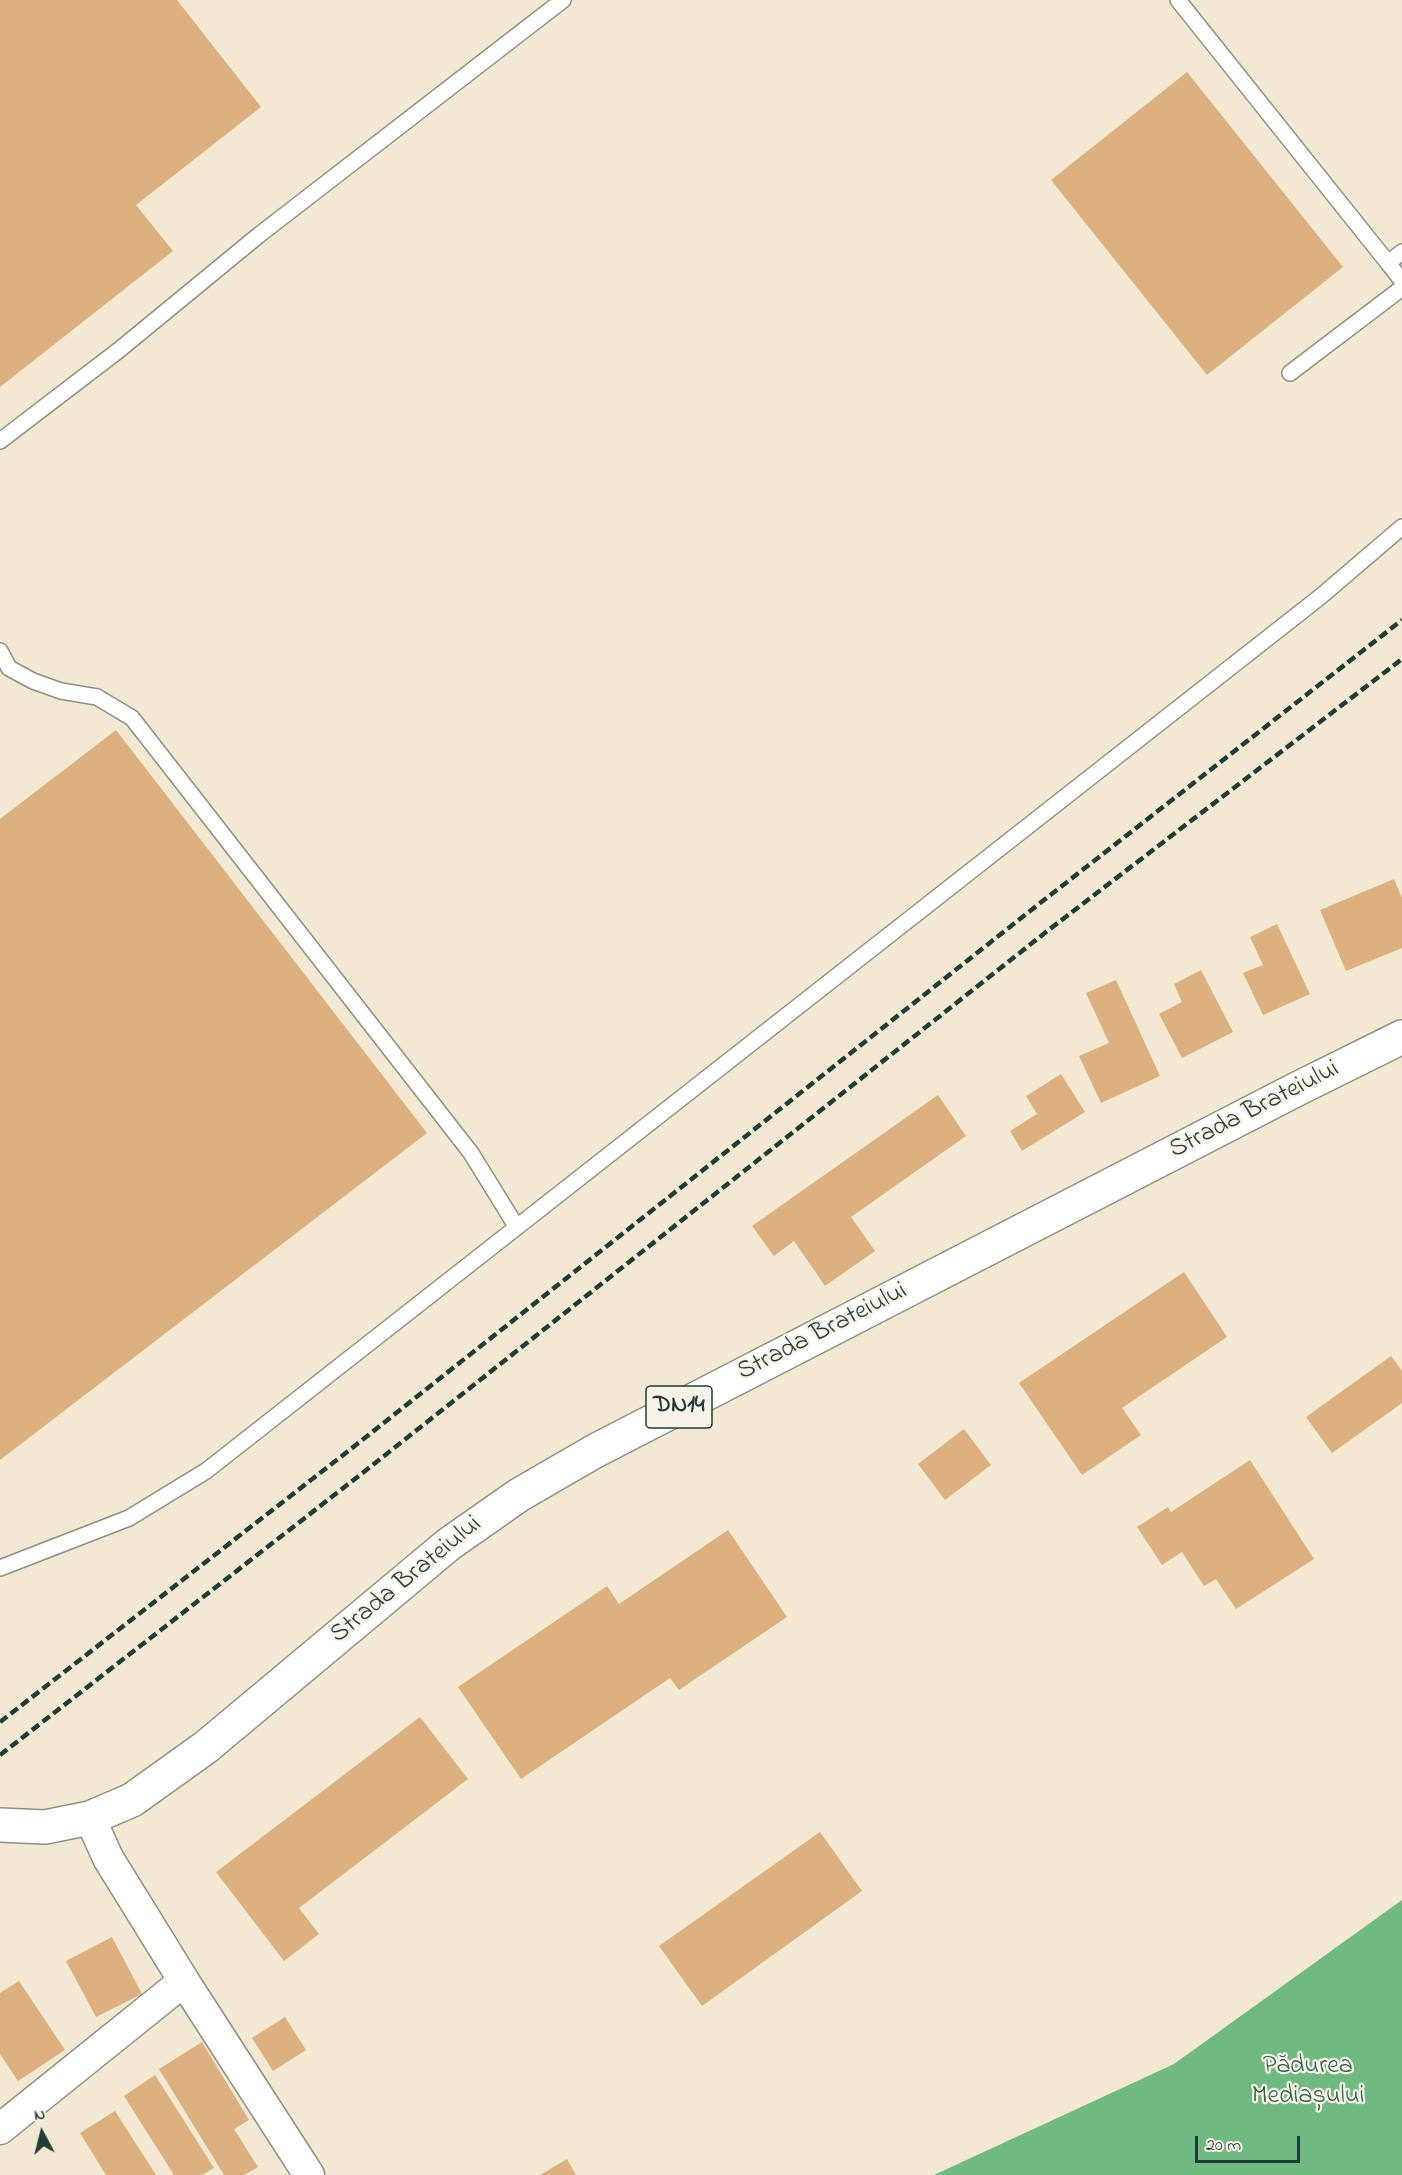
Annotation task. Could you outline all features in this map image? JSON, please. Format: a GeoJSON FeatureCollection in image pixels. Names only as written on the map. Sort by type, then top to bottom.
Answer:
{"type":"FeatureCollection","features":[{"type":"Feature","properties":{"kind":"main road","name":"Strada Brateiului"},"geometry":{"type":"LineString","coordinates":[[0,1825],[45,1827],[90,1818],[132,1800],[206,1747],[448,1544],[519,1495],[616,1440],[1402,1037]]}},
{"type":"Feature","properties":{"kind":"street"},"geometry":{"type":"LineString","coordinates":[[90,1818],[108,1858],[309,2175]]}},
{"type":"Feature","properties":{"kind":"street"},"geometry":{"type":"LineString","coordinates":[[0,2129],[184,1981]]}},
{"type":"Feature","properties":{"kind":"lane"},"geometry":{"type":"LineString","coordinates":[[0,441],[563,0]]}},
{"type":"Feature","properties":{"kind":"lane"},"geometry":{"type":"LineString","coordinates":[[1178,0],[1402,281]]}},
{"type":"Feature","properties":{"kind":"lane"},"geometry":{"type":"LineString","coordinates":[[1388,263],[1402,252]]}},
{"type":"Feature","properties":{"kind":"lane"},"geometry":{"type":"LineString","coordinates":[[1290,373],[1402,288]]}},
{"type":"Feature","properties":{"kind":"lane"},"geometry":{"type":"LineString","coordinates":[[0,1568],[129,1518],[206,1471],[1320,597],[1402,527]]}},
{"type":"Feature","properties":{"kind":"lane"},"geometry":{"type":"LineString","coordinates":[[0,651],[9,668],[33,681],[61,691],[97,697],[132,718],[471,1153],[516,1226]]}},
{"type":"Feature","properties":{"kind":"green space","name":"Pădurea Mediașului"},"geometry":{"type":"Polygon","coordinates":[[[1402,1900],[1402,2175],[934,2175],[1174,2064],[1402,1900]]]}},
{"type":"Feature","properties":{"kind":"building"},"geometry":{"type":"Polygon","coordinates":[[[0,0],[177,0],[261,107],[136,205],[173,251],[0,387],[0,0]]]}},
{"type":"Feature","properties":{"kind":"building"},"geometry":{"type":"Polygon","coordinates":[[[1187,72],[1343,267],[1207,375],[1051,180],[1187,72]]]}},
{"type":"Feature","properties":{"kind":"building"},"geometry":{"type":"Polygon","coordinates":[[[116,730],[427,1133],[0,1460],[0,819],[116,730]]]}},
{"type":"Feature","properties":{"kind":"building"},"geometry":{"type":"Polygon","coordinates":[[[1394,879],[1402,898],[1402,948],[1346,971],[1320,910],[1394,879]]]}},
{"type":"Feature","properties":{"kind":"building"},"geometry":{"type":"Polygon","coordinates":[[[1277,924],[1310,994],[1263,1015],[1243,973],[1263,965],[1250,937],[1277,924]]]}},
{"type":"Feature","properties":{"kind":"building"},"geometry":{"type":"Polygon","coordinates":[[[1201,970],[1233,1032],[1182,1058],[1159,1014],[1182,1002],[1174,984],[1201,970]]]}},
{"type":"Feature","properties":{"kind":"building"},"geometry":{"type":"Polygon","coordinates":[[[1116,980],[1160,1076],[1101,1103],[1079,1056],[1109,1043],[1086,993],[1116,980]]]}},
{"type":"Feature","properties":{"kind":"building"},"geometry":{"type":"Polygon","coordinates":[[[1061,1074],[1085,1112],[1022,1151],[1010,1131],[1037,1114],[1026,1096],[1061,1074]]]}},
{"type":"Feature","properties":{"kind":"building"},"geometry":{"type":"Polygon","coordinates":[[[938,1095],[966,1136],[851,1217],[875,1251],[825,1286],[794,1241],[774,1256],[752,1226],[938,1095]]]}},
{"type":"Feature","properties":{"kind":"building"},"geometry":{"type":"Polygon","coordinates":[[[1184,1272],[1227,1337],[1122,1408],[1141,1435],[1082,1475],[1019,1383],[1184,1272]]]}},
{"type":"Feature","properties":{"kind":"building"},"geometry":{"type":"Polygon","coordinates":[[[1391,1356],[1402,1371],[1402,1403],[1332,1453],[1306,1417],[1391,1356]]]}},
{"type":"Feature","properties":{"kind":"building"},"geometry":{"type":"Polygon","coordinates":[[[964,1429],[991,1465],[945,1500],[918,1464],[964,1429]]]}},
{"type":"Feature","properties":{"kind":"building"},"geometry":{"type":"Polygon","coordinates":[[[1250,1460],[1314,1559],[1236,1609],[1216,1579],[1204,1586],[1182,1552],[1162,1565],[1137,1527],[1168,1507],[1171,1512],[1250,1460]]]}},
{"type":"Feature","properties":{"kind":"building"},"geometry":{"type":"Polygon","coordinates":[[[728,1530],[787,1617],[679,1690],[670,1678],[521,1779],[458,1687],[607,1586],[619,1604],[728,1530]]]}},
{"type":"Feature","properties":{"kind":"building"},"geometry":{"type":"Polygon","coordinates":[[[420,1717],[468,1779],[299,1908],[319,1934],[284,1961],[216,1872],[420,1717]]]}},
{"type":"Feature","properties":{"kind":"building"},"geometry":{"type":"Polygon","coordinates":[[[820,1832],[862,1891],[702,2006],[659,1946],[820,1832]]]}},
{"type":"Feature","properties":{"kind":"building"},"geometry":{"type":"Polygon","coordinates":[[[112,1937],[142,1994],[96,2017],[66,1961],[112,1937]]]}},
{"type":"Feature","properties":{"kind":"building"},"geometry":{"type":"Polygon","coordinates":[[[19,1981],[65,2050],[18,2081],[0,2054],[0,1993],[19,1981]]]}},
{"type":"Feature","properties":{"kind":"building"},"geometry":{"type":"Polygon","coordinates":[[[285,2017],[306,2050],[273,2071],[252,2038],[285,2017]]]}},
{"type":"Feature","properties":{"kind":"building"},"geometry":{"type":"Polygon","coordinates":[[[202,2042],[249,2120],[234,2129],[258,2167],[244,2175],[224,2175],[159,2069],[202,2042]]]}},
{"type":"Feature","properties":{"kind":"building"},"geometry":{"type":"Polygon","coordinates":[[[155,2075],[214,2168],[202,2175],[174,2175],[124,2096],[155,2075]]]}},
{"type":"Feature","properties":{"kind":"building"},"geometry":{"type":"Polygon","coordinates":[[[115,2111],[156,2175],[106,2175],[80,2133],[115,2111]]]}},
{"type":"Feature","properties":{"kind":"building"},"geometry":{"type":"Polygon","coordinates":[[[567,2159],[576,2175],[540,2175],[567,2159]]]}},
{"type":"Feature","properties":{"kind":"railway"},"geometry":{"type":"LineString","coordinates":[[0,1722],[347,1452],[1030,911],[1402,620]]}},
{"type":"Feature","properties":{"kind":"railway"},"geometry":{"type":"LineString","coordinates":[[0,1755],[360,1475],[1046,932],[1402,659]]}}]}
